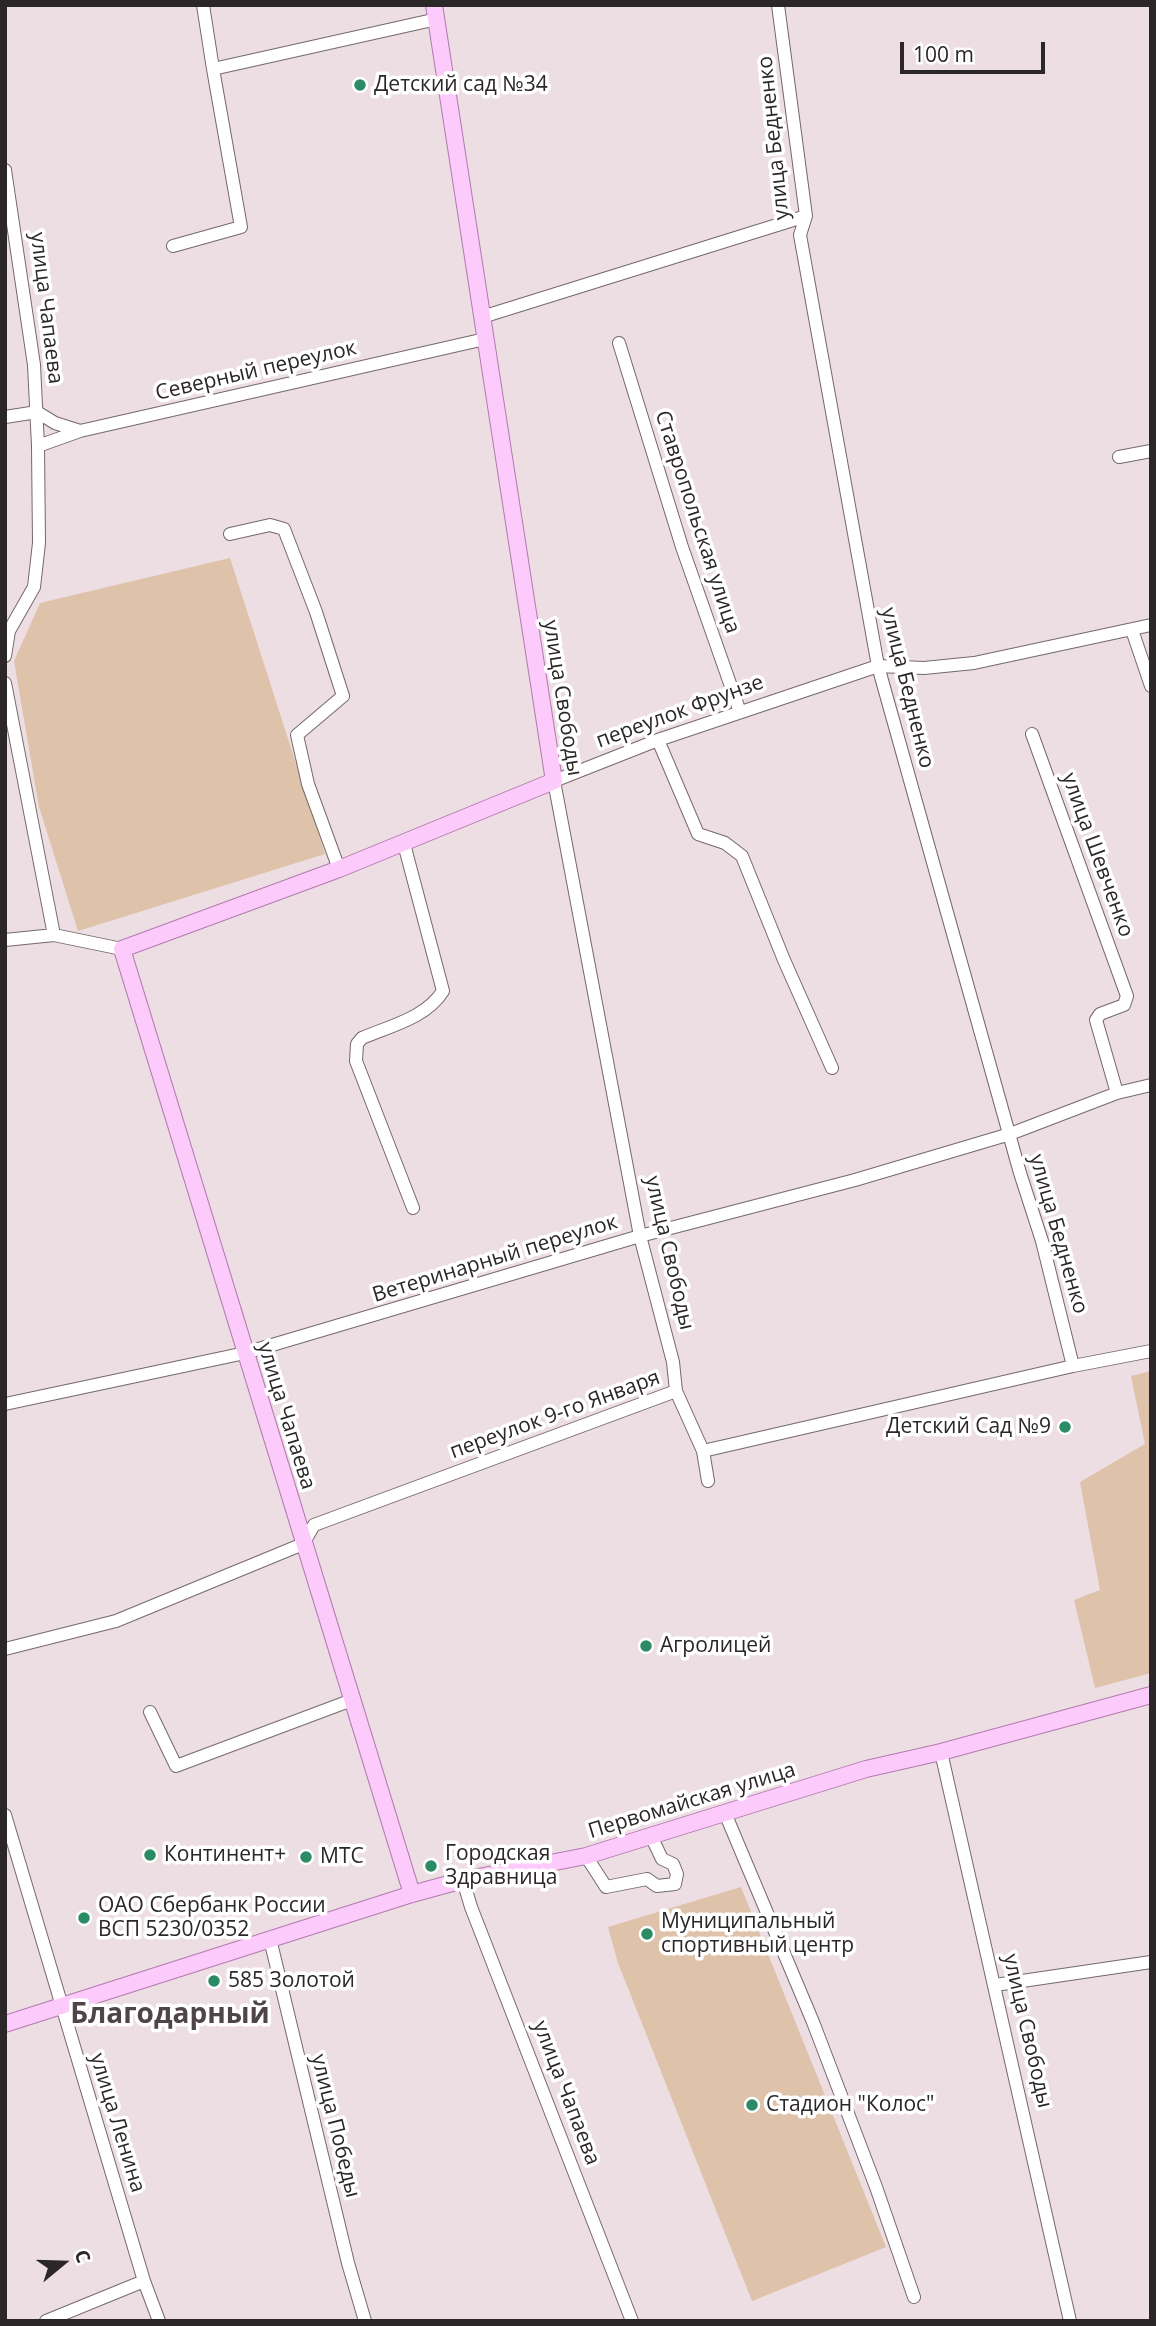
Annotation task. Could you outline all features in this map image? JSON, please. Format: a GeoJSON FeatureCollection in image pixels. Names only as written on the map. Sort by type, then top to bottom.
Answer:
{"type":"FeatureCollection","features":[{"type":"Feature","properties":{"kind":"main road","name":"улица Свободы"},"geometry":{"type":"LineString","coordinates":[[435,12],[554,781]]}},
{"type":"Feature","properties":{"kind":"main road","name":"переулок Фрунзе"},"geometry":{"type":"LineString","coordinates":[[122,949],[404,844],[554,781]]}},
{"type":"Feature","properties":{"kind":"main road","name":"улица Чапаева"},"geometry":{"type":"LineString","coordinates":[[122,949],[412,1894]]}},
{"type":"Feature","properties":{"kind":"main road","name":"Первомайская улица"},"geometry":{"type":"LineString","coordinates":[[5,2024],[412,1894],[463,1880],[586,1856],[866,1769],[942,1752],[1151,1695]]}},
{"type":"Feature","properties":{"kind":"street"},"geometry":{"type":"LineString","coordinates":[[173,247],[241,227],[203,5]]}},
{"type":"Feature","properties":{"kind":"street","name":"улица Бедненко"},"geometry":{"type":"LineString","coordinates":[[778,5],[806,216],[800,235],[878,666],[1042,1241],[1073,1366]]}},
{"type":"Feature","properties":{"kind":"street"},"geometry":{"type":"LineString","coordinates":[[213,69],[435,12]]}},
{"type":"Feature","properties":{"kind":"street","name":"улица Чапаева"},"geometry":{"type":"LineString","coordinates":[[5,170],[34,365],[39,543],[34,587],[9,631],[5,656]]}},
{"type":"Feature","properties":{"kind":"street"},"geometry":{"type":"LineString","coordinates":[[482,317],[806,216]]}},
{"type":"Feature","properties":{"kind":"street","name":"Северный переулок"},"geometry":{"type":"LineString","coordinates":[[38,446],[80,431],[485,339]]}},
{"type":"Feature","properties":{"kind":"street","name":"Ставропольская улица"},"geometry":{"type":"LineString","coordinates":[[619,343],[682,547],[740,712]]}},
{"type":"Feature","properties":{"kind":"street"},"geometry":{"type":"LineString","coordinates":[[5,417],[37,412],[55,423],[80,431]]}},
{"type":"Feature","properties":{"kind":"street"},"geometry":{"type":"LineString","coordinates":[[1119,457],[1151,451]]}},
{"type":"Feature","properties":{"kind":"street"},"geometry":{"type":"LineString","coordinates":[[230,534],[270,525],[284,529],[316,612],[343,696],[297,735],[308,784],[339,869]]}},
{"type":"Feature","properties":{"kind":"street","name":"переулок Фрунзе"},"geometry":{"type":"LineString","coordinates":[[554,781],[658,740],[878,666],[924,668],[974,663],[1151,625]]}},
{"type":"Feature","properties":{"kind":"street"},"geometry":{"type":"LineString","coordinates":[[1132,630],[1151,686]]}},
{"type":"Feature","properties":{"kind":"street"},"geometry":{"type":"LineString","coordinates":[[5,683],[54,934]]}},
{"type":"Feature","properties":{"kind":"street","name":"улица Шевченко"},"geometry":{"type":"LineString","coordinates":[[1032,734],[1127,996],[1124,1005],[1100,1014],[1096,1020],[1117,1093]]}},
{"type":"Feature","properties":{"kind":"street"},"geometry":{"type":"LineString","coordinates":[[658,740],[698,834],[725,843],[742,856],[832,1068]]}},
{"type":"Feature","properties":{"kind":"street","name":"улица Свободы"},"geometry":{"type":"LineString","coordinates":[[554,781],[640,1236],[673,1362],[676,1391]]}},
{"type":"Feature","properties":{"kind":"street"},"geometry":{"type":"LineString","coordinates":[[404,844],[443,991],[425,1011],[362,1038],[357,1044],[356,1061],[412,1208]]}},
{"type":"Feature","properties":{"kind":"street"},"geometry":{"type":"LineString","coordinates":[[5,940],[54,934],[122,949]]}},
{"type":"Feature","properties":{"kind":"street","name":"Ветеринарный переулок"},"geometry":{"type":"LineString","coordinates":[[5,1404],[245,1353],[640,1236],[855,1180],[1010,1134],[1117,1093],[1151,1085]]}},
{"type":"Feature","properties":{"kind":"street"},"geometry":{"type":"LineString","coordinates":[[708,1482],[703,1451],[1073,1366],[1151,1351]]}},
{"type":"Feature","properties":{"kind":"street","name":"переулок 9-го Января"},"geometry":{"type":"LineString","coordinates":[[5,1649],[116,1621],[303,1544],[314,1525],[676,1391],[703,1451]]}},
{"type":"Feature","properties":{"kind":"street"},"geometry":{"type":"LineString","coordinates":[[150,1712],[176,1766],[352,1700]]}},
{"type":"Feature","properties":{"kind":"street","name":"улица Свободы"},"geometry":{"type":"LineString","coordinates":[[942,1752],[1070,2321]]}},
{"type":"Feature","properties":{"kind":"street"},"geometry":{"type":"LineString","coordinates":[[725,1813],[813,2022],[876,2187],[914,2297]]}},
{"type":"Feature","properties":{"kind":"street","name":"улица Ленина"},"geometry":{"type":"LineString","coordinates":[[5,1815],[144,2281],[159,2321]]}},
{"type":"Feature","properties":{"kind":"street"},"geometry":{"type":"LineString","coordinates":[[586,1856],[606,1887],[647,1879],[657,1886],[675,1884],[677,1874],[673,1864],[662,1859],[651,1836]]}},
{"type":"Feature","properties":{"kind":"street","name":"улица Чапаева"},"geometry":{"type":"LineString","coordinates":[[463,1880],[471,1907],[632,2321]]}},
{"type":"Feature","properties":{"kind":"street","name":"улица Победы"},"geometry":{"type":"LineString","coordinates":[[270,1938],[348,2263],[365,2321]]}},
{"type":"Feature","properties":{"kind":"street"},"geometry":{"type":"LineString","coordinates":[[995,1985],[1151,1962]]}},
{"type":"Feature","properties":{"kind":"street"},"geometry":{"type":"LineString","coordinates":[[46,2321],[144,2281]]}},
{"type":"Feature","properties":{"kind":"shaded area"},"geometry":{"type":"Polygon","coordinates":[[[230,558],[325,854],[78,931],[39,807],[14,661],[40,603],[230,558]]]}},
{"type":"Feature","properties":{"kind":"shaded area"},"geometry":{"type":"Polygon","coordinates":[[[1151,1371],[1151,1673],[1095,1688],[1074,1600],[1100,1590],[1080,1482],[1145,1444],[1131,1376],[1151,1371]]]}},
{"type":"Feature","properties":{"kind":"shaded area","name":"Стадион \"Колос\""},"geometry":{"type":"Polygon","coordinates":[[[741,1887],[886,2247],[752,2301],[618,1963],[608,1927],[741,1887]]]}},
{"type":"Feature","properties":{"kind":"place","name":"Детский сад №34"},"geometry":{"type":"Point","coordinates":[360,85]}},
{"type":"Feature","properties":{"kind":"place","name":"Детский Сад №9"},"geometry":{"type":"Point","coordinates":[1065,1427]}},
{"type":"Feature","properties":{"kind":"place","name":"Агролицей"},"geometry":{"type":"Point","coordinates":[646,1646]}},
{"type":"Feature","properties":{"kind":"place","name":"Континент+"},"geometry":{"type":"Point","coordinates":[150,1855]}},
{"type":"Feature","properties":{"kind":"place","name":"МТС"},"geometry":{"type":"Point","coordinates":[306,1857]}},
{"type":"Feature","properties":{"kind":"place","name":"Городская Здравница"},"geometry":{"type":"Point","coordinates":[431,1866]}},
{"type":"Feature","properties":{"kind":"place","name":"ОАО Сбербанк России ВСП 5230/0352"},"geometry":{"type":"Point","coordinates":[84,1918]}},
{"type":"Feature","properties":{"kind":"place","name":"Муниципальный спортивный центр"},"geometry":{"type":"Point","coordinates":[647,1934]}},
{"type":"Feature","properties":{"kind":"place","name":"585 Золотой"},"geometry":{"type":"Point","coordinates":[214,1981]}},
{"type":"Feature","properties":{"kind":"place","name":"Стадион \"Колос\""},"geometry":{"type":"Point","coordinates":[752,2105]}},
{"type":"Feature","properties":{"kind":"district","name":"Благодарный"},"geometry":{"type":"Point","coordinates":[170,2015]}}]}
